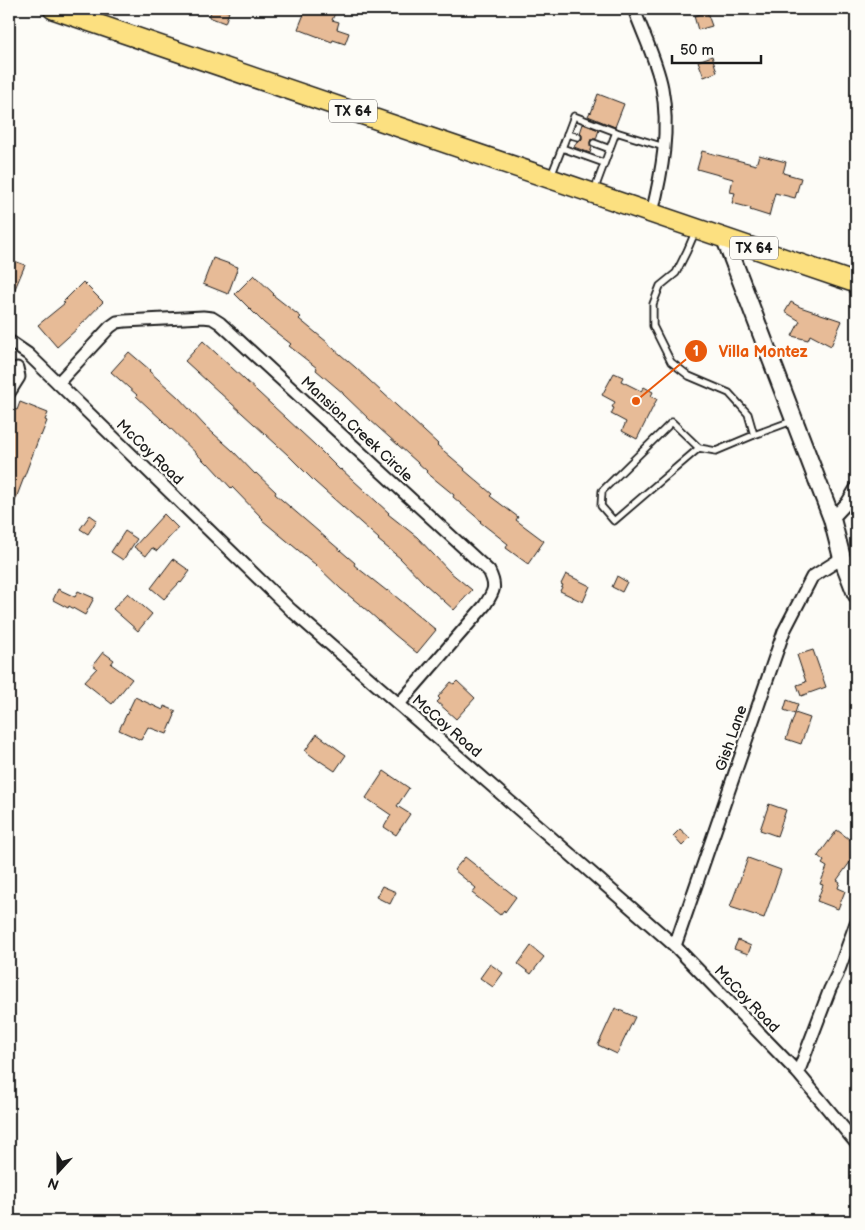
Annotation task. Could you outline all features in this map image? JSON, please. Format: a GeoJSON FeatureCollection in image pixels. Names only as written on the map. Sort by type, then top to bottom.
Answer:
{"type":"FeatureCollection","features":[{"type":"Feature","properties":{"kind":"main road","name":"TX 64"},"geometry":{"type":"LineString","coordinates":[[53,9],[856,283]]}},
{"type":"Feature","properties":{"kind":"main road"},"geometry":{"type":"LineString","coordinates":[[725,239],[832,519],[842,558],[856,594]]}},
{"type":"Feature","properties":{"kind":"street"},"geometry":{"type":"LineString","coordinates":[[634,9],[662,86],[664,105],[665,148],[652,213]]}},
{"type":"Feature","properties":{"kind":"street","name":"Mansion Creek Circle"},"geometry":{"type":"LineString","coordinates":[[58,383],[110,327],[117,322],[203,316],[212,318],[220,323],[488,572],[493,580],[494,587],[485,605],[399,704]]}},
{"type":"Feature","properties":{"kind":"street","name":"McCoy Road"},"geometry":{"type":"LineString","coordinates":[[9,341],[28,354],[291,610],[674,946],[798,1073],[856,1143]]}},
{"type":"Feature","properties":{"kind":"street"},"geometry":{"type":"LineString","coordinates":[[9,393],[19,377],[13,368],[28,354]]}},
{"type":"Feature","properties":{"kind":"street"},"geometry":{"type":"LineString","coordinates":[[832,519],[847,503],[856,488]]}},
{"type":"Feature","properties":{"kind":"street","name":"Gish Lane"},"geometry":{"type":"LineString","coordinates":[[674,946],[784,631],[812,577],[842,558]]}},
{"type":"Feature","properties":{"kind":"street"},"geometry":{"type":"LineString","coordinates":[[798,1073],[856,923]]}},
{"type":"Feature","properties":{"kind":"lane"},"geometry":{"type":"LineString","coordinates":[[550,178],[574,116],[665,148]]}},
{"type":"Feature","properties":{"kind":"lane"},"geometry":{"type":"LineString","coordinates":[[593,193],[616,132]]}},
{"type":"Feature","properties":{"kind":"lane"},"geometry":{"type":"LineString","coordinates":[[567,134],[578,137]]}},
{"type":"Feature","properties":{"kind":"lane"},"geometry":{"type":"LineString","coordinates":[[594,143],[610,149]]}},
{"type":"Feature","properties":{"kind":"lane"},"geometry":{"type":"LineString","coordinates":[[562,148],[604,163]]}},
{"type":"Feature","properties":{"kind":"lane"},"geometry":{"type":"LineString","coordinates":[[696,228],[676,273],[660,286],[653,304],[653,326],[671,362],[689,376],[729,394],[748,414],[754,435]]}},
{"type":"Feature","properties":{"kind":"lane"},"geometry":{"type":"LineString","coordinates":[[700,448],[614,521],[601,506],[602,490],[672,422],[700,448],[716,452],[794,420]]}},
{"type":"Feature","properties":{"kind":"building"},"geometry":{"type":"Polygon","coordinates":[[[212,9],[221,9],[229,12],[225,23],[209,17],[212,9]]]}},
{"type":"Feature","properties":{"kind":"building"},"geometry":{"type":"Polygon","coordinates":[[[306,9],[337,9],[332,20],[339,22],[337,29],[349,33],[345,44],[333,40],[332,42],[298,29],[306,9]]]}},
{"type":"Feature","properties":{"kind":"building"},"geometry":{"type":"Polygon","coordinates":[[[707,12],[712,26],[698,30],[694,16],[707,12]]]}},
{"type":"Feature","properties":{"kind":"building"},"geometry":{"type":"Polygon","coordinates":[[[712,56],[717,72],[704,77],[698,61],[712,56]]]}},
{"type":"Feature","properties":{"kind":"building"},"geometry":{"type":"Polygon","coordinates":[[[598,94],[624,104],[615,127],[588,116],[598,94]]]}},
{"type":"Feature","properties":{"kind":"building"},"geometry":{"type":"Polygon","coordinates":[[[583,124],[599,130],[596,139],[591,139],[590,146],[592,147],[590,153],[574,147],[577,141],[582,139],[580,133],[583,124]]]}},
{"type":"Feature","properties":{"kind":"building"},"geometry":{"type":"Polygon","coordinates":[[[702,151],[756,165],[759,155],[786,162],[783,173],[801,178],[795,198],[775,193],[769,216],[750,210],[751,208],[732,203],[735,193],[730,192],[733,179],[697,169],[702,151]]]}},
{"type":"Feature","properties":{"kind":"building"},"geometry":{"type":"Polygon","coordinates":[[[213,258],[238,267],[228,294],[203,284],[213,258]]]}},
{"type":"Feature","properties":{"kind":"building"},"geometry":{"type":"Polygon","coordinates":[[[9,259],[25,265],[9,303],[9,259]]]}},
{"type":"Feature","properties":{"kind":"building"},"geometry":{"type":"Polygon","coordinates":[[[254,275],[273,295],[301,317],[299,319],[355,367],[492,494],[490,496],[518,517],[516,520],[544,541],[528,564],[506,548],[508,544],[480,522],[453,497],[454,495],[426,472],[316,370],[317,368],[289,346],[291,344],[264,323],[235,294],[254,275]]]}},
{"type":"Feature","properties":{"kind":"building"},"geometry":{"type":"Polygon","coordinates":[[[83,282],[103,302],[57,347],[38,325],[65,303],[63,302],[83,282]]]}},
{"type":"Feature","properties":{"kind":"building"},"geometry":{"type":"Polygon","coordinates":[[[791,302],[800,307],[842,321],[831,346],[810,335],[808,340],[792,336],[800,321],[785,312],[791,302]]]}},
{"type":"Feature","properties":{"kind":"building"},"geometry":{"type":"Polygon","coordinates":[[[203,341],[388,514],[417,537],[450,572],[472,590],[454,610],[185,361],[203,341]]]}},
{"type":"Feature","properties":{"kind":"building"},"geometry":{"type":"Polygon","coordinates":[[[129,352],[276,492],[275,494],[355,563],[354,565],[388,590],[436,630],[417,653],[262,520],[208,463],[111,372],[129,352]]]}},
{"type":"Feature","properties":{"kind":"building"},"geometry":{"type":"Polygon","coordinates":[[[614,373],[623,377],[621,381],[641,391],[644,387],[653,392],[651,396],[657,399],[637,439],[622,431],[626,422],[611,414],[615,402],[602,395],[614,373]]]}},
{"type":"Feature","properties":{"kind":"building"},"geometry":{"type":"Polygon","coordinates":[[[20,402],[48,413],[45,420],[47,421],[9,517],[9,423],[14,409],[17,410],[20,402]]]}},
{"type":"Feature","properties":{"kind":"building"},"geometry":{"type":"Polygon","coordinates":[[[164,514],[178,528],[157,551],[152,548],[146,556],[134,547],[164,514]]]}},
{"type":"Feature","properties":{"kind":"building"},"geometry":{"type":"Polygon","coordinates":[[[90,515],[97,520],[88,534],[80,529],[90,515]]]}},
{"type":"Feature","properties":{"kind":"building"},"geometry":{"type":"Polygon","coordinates":[[[125,531],[137,539],[123,560],[111,552],[125,531]]]}},
{"type":"Feature","properties":{"kind":"building"},"geometry":{"type":"Polygon","coordinates":[[[173,559],[190,571],[181,583],[164,599],[151,588],[173,559]]]}},
{"type":"Feature","properties":{"kind":"building"},"geometry":{"type":"Polygon","coordinates":[[[566,574],[590,586],[583,602],[560,591],[566,574]]]}},
{"type":"Feature","properties":{"kind":"building"},"geometry":{"type":"Polygon","coordinates":[[[617,576],[627,582],[622,592],[612,587],[617,576]]]}},
{"type":"Feature","properties":{"kind":"building"},"geometry":{"type":"Polygon","coordinates":[[[58,589],[75,597],[78,591],[94,598],[85,615],[53,600],[58,589]]]}},
{"type":"Feature","properties":{"kind":"building"},"geometry":{"type":"Polygon","coordinates":[[[128,593],[152,614],[138,631],[113,609],[128,593]]]}},
{"type":"Feature","properties":{"kind":"building"},"geometry":{"type":"Polygon","coordinates":[[[813,650],[826,687],[801,696],[797,685],[806,682],[797,655],[813,650]]]}},
{"type":"Feature","properties":{"kind":"building"},"geometry":{"type":"Polygon","coordinates":[[[103,652],[114,660],[111,664],[132,679],[112,704],[84,682],[97,668],[93,665],[103,652]]]}},
{"type":"Feature","properties":{"kind":"building"},"geometry":{"type":"Polygon","coordinates":[[[457,681],[475,698],[456,719],[437,702],[440,699],[438,697],[451,682],[454,684],[457,681]]]}},
{"type":"Feature","properties":{"kind":"building"},"geometry":{"type":"Polygon","coordinates":[[[135,697],[163,710],[164,706],[176,711],[167,734],[148,727],[141,740],[119,730],[135,697]]]}},
{"type":"Feature","properties":{"kind":"building"},"geometry":{"type":"Polygon","coordinates":[[[787,700],[798,704],[795,713],[810,718],[801,744],[786,739],[795,714],[784,710],[787,700]]]}},
{"type":"Feature","properties":{"kind":"building"},"geometry":{"type":"Polygon","coordinates":[[[317,734],[346,755],[335,771],[305,751],[317,734]]]}},
{"type":"Feature","properties":{"kind":"building"},"geometry":{"type":"Polygon","coordinates":[[[384,771],[409,788],[397,806],[410,814],[396,835],[384,827],[391,815],[366,798],[384,771]]]}},
{"type":"Feature","properties":{"kind":"building"},"geometry":{"type":"Polygon","coordinates":[[[769,804],[786,810],[777,836],[760,830],[769,804]]]}},
{"type":"Feature","properties":{"kind":"building"},"geometry":{"type":"Polygon","coordinates":[[[680,829],[690,838],[682,846],[673,836],[680,829]]]}},
{"type":"Feature","properties":{"kind":"building"},"geometry":{"type":"Polygon","coordinates":[[[837,830],[856,844],[856,854],[837,880],[840,882],[838,888],[845,891],[838,909],[817,901],[823,885],[820,884],[827,867],[822,864],[824,861],[818,856],[837,830]]]}},
{"type":"Feature","properties":{"kind":"building"},"geometry":{"type":"Polygon","coordinates":[[[465,857],[516,897],[505,912],[504,910],[500,915],[472,893],[476,888],[454,870],[465,857]]]}},
{"type":"Feature","properties":{"kind":"building"},"geometry":{"type":"Polygon","coordinates":[[[748,858],[781,870],[764,918],[730,907],[748,858]]]}},
{"type":"Feature","properties":{"kind":"building"},"geometry":{"type":"Polygon","coordinates":[[[382,886],[396,892],[390,904],[376,897],[382,886]]]}},
{"type":"Feature","properties":{"kind":"building"},"geometry":{"type":"Polygon","coordinates":[[[738,940],[751,946],[748,954],[734,949],[738,940]]]}},
{"type":"Feature","properties":{"kind":"building"},"geometry":{"type":"Polygon","coordinates":[[[531,946],[544,957],[531,974],[518,964],[531,946]]]}},
{"type":"Feature","properties":{"kind":"building"},"geometry":{"type":"Polygon","coordinates":[[[490,964],[503,973],[493,987],[480,978],[490,964]]]}},
{"type":"Feature","properties":{"kind":"building"},"geometry":{"type":"Polygon","coordinates":[[[615,1008],[635,1017],[617,1054],[598,1045],[615,1008]]]}},
{"type":"Feature","properties":{"kind":"place","name":"Villa Montez"},"geometry":{"type":"Point","coordinates":[636,401]}}]}
